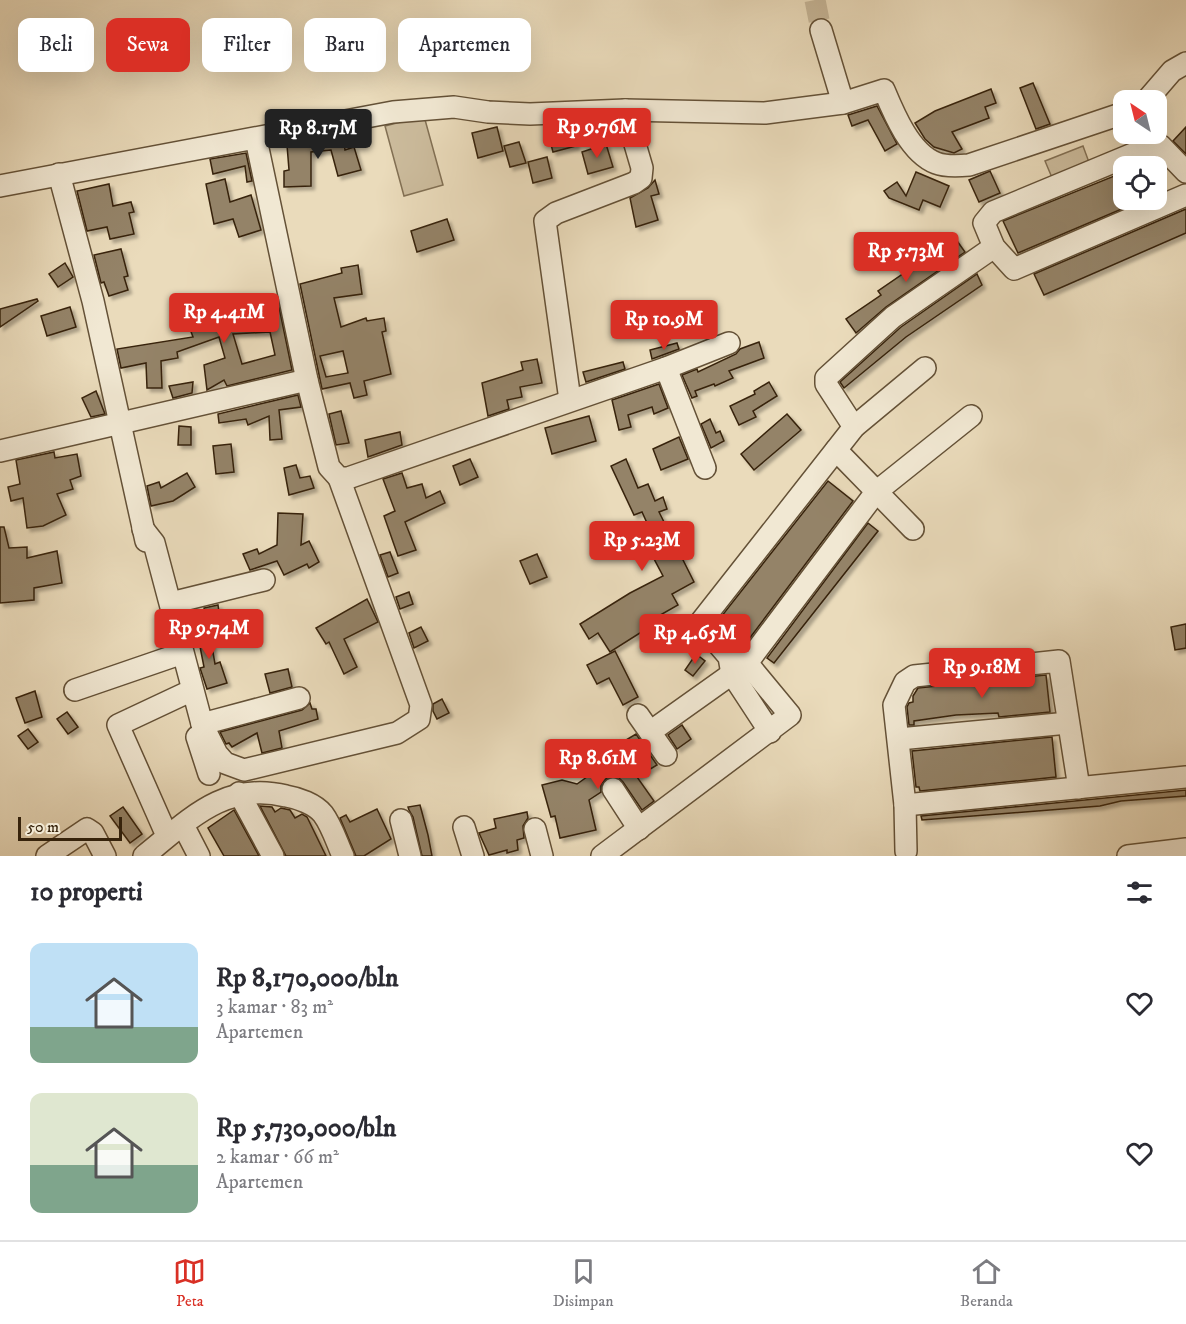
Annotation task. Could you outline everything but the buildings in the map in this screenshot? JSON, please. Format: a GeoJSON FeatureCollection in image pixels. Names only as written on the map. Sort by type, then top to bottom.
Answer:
{"type":"FeatureCollection","features":[{"type":"Feature","properties":{"kind":"street"},"geometry":{"type":"LineString","coordinates":[[821,30],[843,103]]}},
{"type":"Feature","properties":{"kind":"street"},"geometry":{"type":"LineString","coordinates":[[1156,90],[1172,70],[1186,63]]}},
{"type":"Feature","properties":{"kind":"street"},"geometry":{"type":"LineString","coordinates":[[0,186],[256,139],[336,121],[393,112],[454,107],[488,112],[530,114],[625,110],[765,113],[843,103],[884,90],[902,126],[924,156],[935,163],[958,166],[969,165],[1113,117]]}},
{"type":"Feature","properties":{"kind":"street"},"geometry":{"type":"LineString","coordinates":[[570,400],[545,221],[556,213],[634,183],[641,178],[642,168],[625,110]]}},
{"type":"Feature","properties":{"kind":"street"},"geometry":{"type":"LineString","coordinates":[[143,530],[154,543],[202,724],[217,754],[225,763],[244,770],[397,733],[419,719],[421,705],[339,478],[329,467],[307,380],[256,139]]}},
{"type":"Feature","properties":{"kind":"street"},"geometry":{"type":"LineString","coordinates":[[1186,172],[1161,146],[1143,149],[993,212],[984,223],[994,247],[1014,269],[1022,268],[1186,195]]}},
{"type":"Feature","properties":{"kind":"street"},"geometry":{"type":"LineString","coordinates":[[59,174],[122,425],[143,530],[174,656],[209,774]]}},
{"type":"Feature","properties":{"kind":"street"},"geometry":{"type":"LineString","coordinates":[[854,427],[826,384],[826,378],[893,317],[994,247]]}},
{"type":"Feature","properties":{"kind":"street"},"geometry":{"type":"LineString","coordinates":[[339,478],[348,478],[666,368],[729,343]]}},
{"type":"Feature","properties":{"kind":"street"},"geometry":{"type":"LineString","coordinates":[[666,368],[705,468]]}},
{"type":"Feature","properties":{"kind":"street"},"geometry":{"type":"LineString","coordinates":[[602,856],[788,718],[790,712],[736,665],[700,622],[854,427],[926,368]]}},
{"type":"Feature","properties":{"kind":"street"},"geometry":{"type":"LineString","coordinates":[[0,451],[122,425],[307,380]]}},
{"type":"Feature","properties":{"kind":"street"},"geometry":{"type":"LineString","coordinates":[[666,755],[644,724],[736,665],[876,492],[971,416]]}},
{"type":"Feature","properties":{"kind":"street"},"geometry":{"type":"LineString","coordinates":[[836,450],[913,529]]}},
{"type":"Feature","properties":{"kind":"street"},"geometry":{"type":"LineString","coordinates":[[171,603],[264,580]]}},
{"type":"Feature","properties":{"kind":"street"},"geometry":{"type":"LineString","coordinates":[[75,690],[174,656]]}},
{"type":"Feature","properties":{"kind":"street"},"geometry":{"type":"LineString","coordinates":[[905,854],[905,805],[894,705],[905,682],[914,676],[1055,660],[1061,663],[1079,788]]}},
{"type":"Feature","properties":{"kind":"street"},"geometry":{"type":"LineString","coordinates":[[184,694],[118,725],[174,827],[199,856]]}},
{"type":"Feature","properties":{"kind":"street"},"geometry":{"type":"LineString","coordinates":[[202,724],[298,698]]}},
{"type":"Feature","properties":{"kind":"street"},"geometry":{"type":"LineString","coordinates":[[899,739],[1068,723]]}},
{"type":"Feature","properties":{"kind":"street"},"geometry":{"type":"LineString","coordinates":[[905,805],[1186,777]]}},
{"type":"Feature","properties":{"kind":"street"},"geometry":{"type":"LineString","coordinates":[[613,789],[639,829]]}},
{"type":"Feature","properties":{"kind":"street"},"geometry":{"type":"LineString","coordinates":[[239,793],[273,856]]}},
{"type":"Feature","properties":{"kind":"street"},"geometry":{"type":"LineString","coordinates":[[144,856],[174,827],[225,798],[239,793],[276,793],[293,797],[315,808],[327,823],[343,856]]}},
{"type":"Feature","properties":{"kind":"street"},"geometry":{"type":"LineString","coordinates":[[401,820],[409,856]]}},
{"type":"Feature","properties":{"kind":"street"},"geometry":{"type":"LineString","coordinates":[[464,827],[473,856]]}},
{"type":"Feature","properties":{"kind":"street"},"geometry":{"type":"LineString","coordinates":[[47,856],[87,829],[93,833],[105,856]]}},
{"type":"Feature","properties":{"kind":"street"},"geometry":{"type":"LineString","coordinates":[[535,829],[542,856]]}},
{"type":"Feature","properties":{"kind":"street"},"geometry":{"type":"LineString","coordinates":[[1128,856],[1186,849]]}},
{"type":"Feature","properties":{"kind":"shaded area"},"geometry":{"type":"Polygon","coordinates":[[[424,116],[443,185],[404,196],[385,126],[424,116]]]}},
{"type":"Feature","properties":{"kind":"shaded area"},"geometry":{"type":"Polygon","coordinates":[[[1083,146],[1090,165],[1053,180],[1045,161],[1083,146]]]}},
{"type":"Feature","properties":{"kind":"tunnel"},"geometry":{"type":"LineString","coordinates":[[815,0],[821,30]]}}]}
